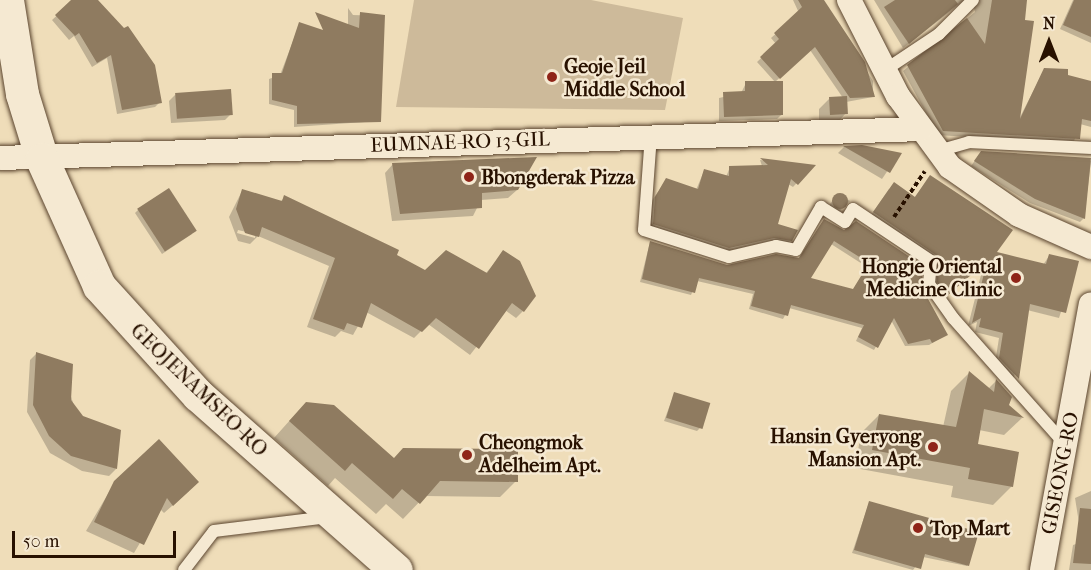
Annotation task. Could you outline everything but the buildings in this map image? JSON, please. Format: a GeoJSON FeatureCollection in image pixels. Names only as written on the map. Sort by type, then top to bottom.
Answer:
{"type":"FeatureCollection","features":[{"type":"Feature","properties":{"kind":"main road","name":"GEOJENAMSEO-RO"},"geometry":{"type":"LineString","coordinates":[[7,0],[22,94],[42,159],[105,294],[198,395],[396,570]]}},
{"type":"Feature","properties":{"kind":"street"},"geometry":{"type":"LineString","coordinates":[[849,0],[885,70],[921,129],[938,151],[982,193],[1091,247]]}},
{"type":"Feature","properties":{"kind":"street","name":"EUMNAE-RO 13-GIL"},"geometry":{"type":"LineString","coordinates":[[0,158],[42,159],[651,135],[921,129]]}},
{"type":"Feature","properties":{"kind":"street","name":"GISEONG-RO"},"geometry":{"type":"LineString","coordinates":[[1042,570],[1066,445],[1085,380],[1091,304]]}},
{"type":"Feature","properties":{"kind":"lane"},"geometry":{"type":"LineString","coordinates":[[885,70],[939,34],[973,0]]}},
{"type":"Feature","properties":{"kind":"lane"},"geometry":{"type":"LineString","coordinates":[[651,135],[644,230],[729,257],[776,246],[796,250],[821,207],[845,222],[853,209],[931,261],[929,284],[953,318],[1066,445]]}},
{"type":"Feature","properties":{"kind":"lane"},"geometry":{"type":"LineString","coordinates":[[938,151],[969,142],[1091,148]]}},
{"type":"Feature","properties":{"kind":"lane"},"geometry":{"type":"LineString","coordinates":[[184,570],[214,531],[335,516]]}},
{"type":"Feature","properties":{"kind":"path"},"geometry":{"type":"LineString","coordinates":[[885,230],[938,151]]}},
{"type":"Feature","properties":{"kind":"shaded area","name":"Geoje Jeil Middle School"},"geometry":{"type":"Polygon","coordinates":[[[414,0],[591,0],[683,18],[665,110],[396,107],[414,0]]]}},
{"type":"Feature","properties":{"kind":"place","name":"Geoje Jeil Middle School"},"geometry":{"type":"Point","coordinates":[552,77]}},
{"type":"Feature","properties":{"kind":"place","name":"Bbongderak Pizza"},"geometry":{"type":"Point","coordinates":[469,177]}},
{"type":"Feature","properties":{"kind":"place","name":"Hongje Oriental Medicine Clinic"},"geometry":{"type":"Point","coordinates":[1016,278]}},
{"type":"Feature","properties":{"kind":"place","name":"Hansin Gyeryong Mansion Apt."},"geometry":{"type":"Point","coordinates":[933,447]}},
{"type":"Feature","properties":{"kind":"place","name":"Cheongmok Adelheim Apt."},"geometry":{"type":"Point","coordinates":[467,455]}},
{"type":"Feature","properties":{"kind":"place","name":"Top Mart"},"geometry":{"type":"Point","coordinates":[918,528]}}]}
